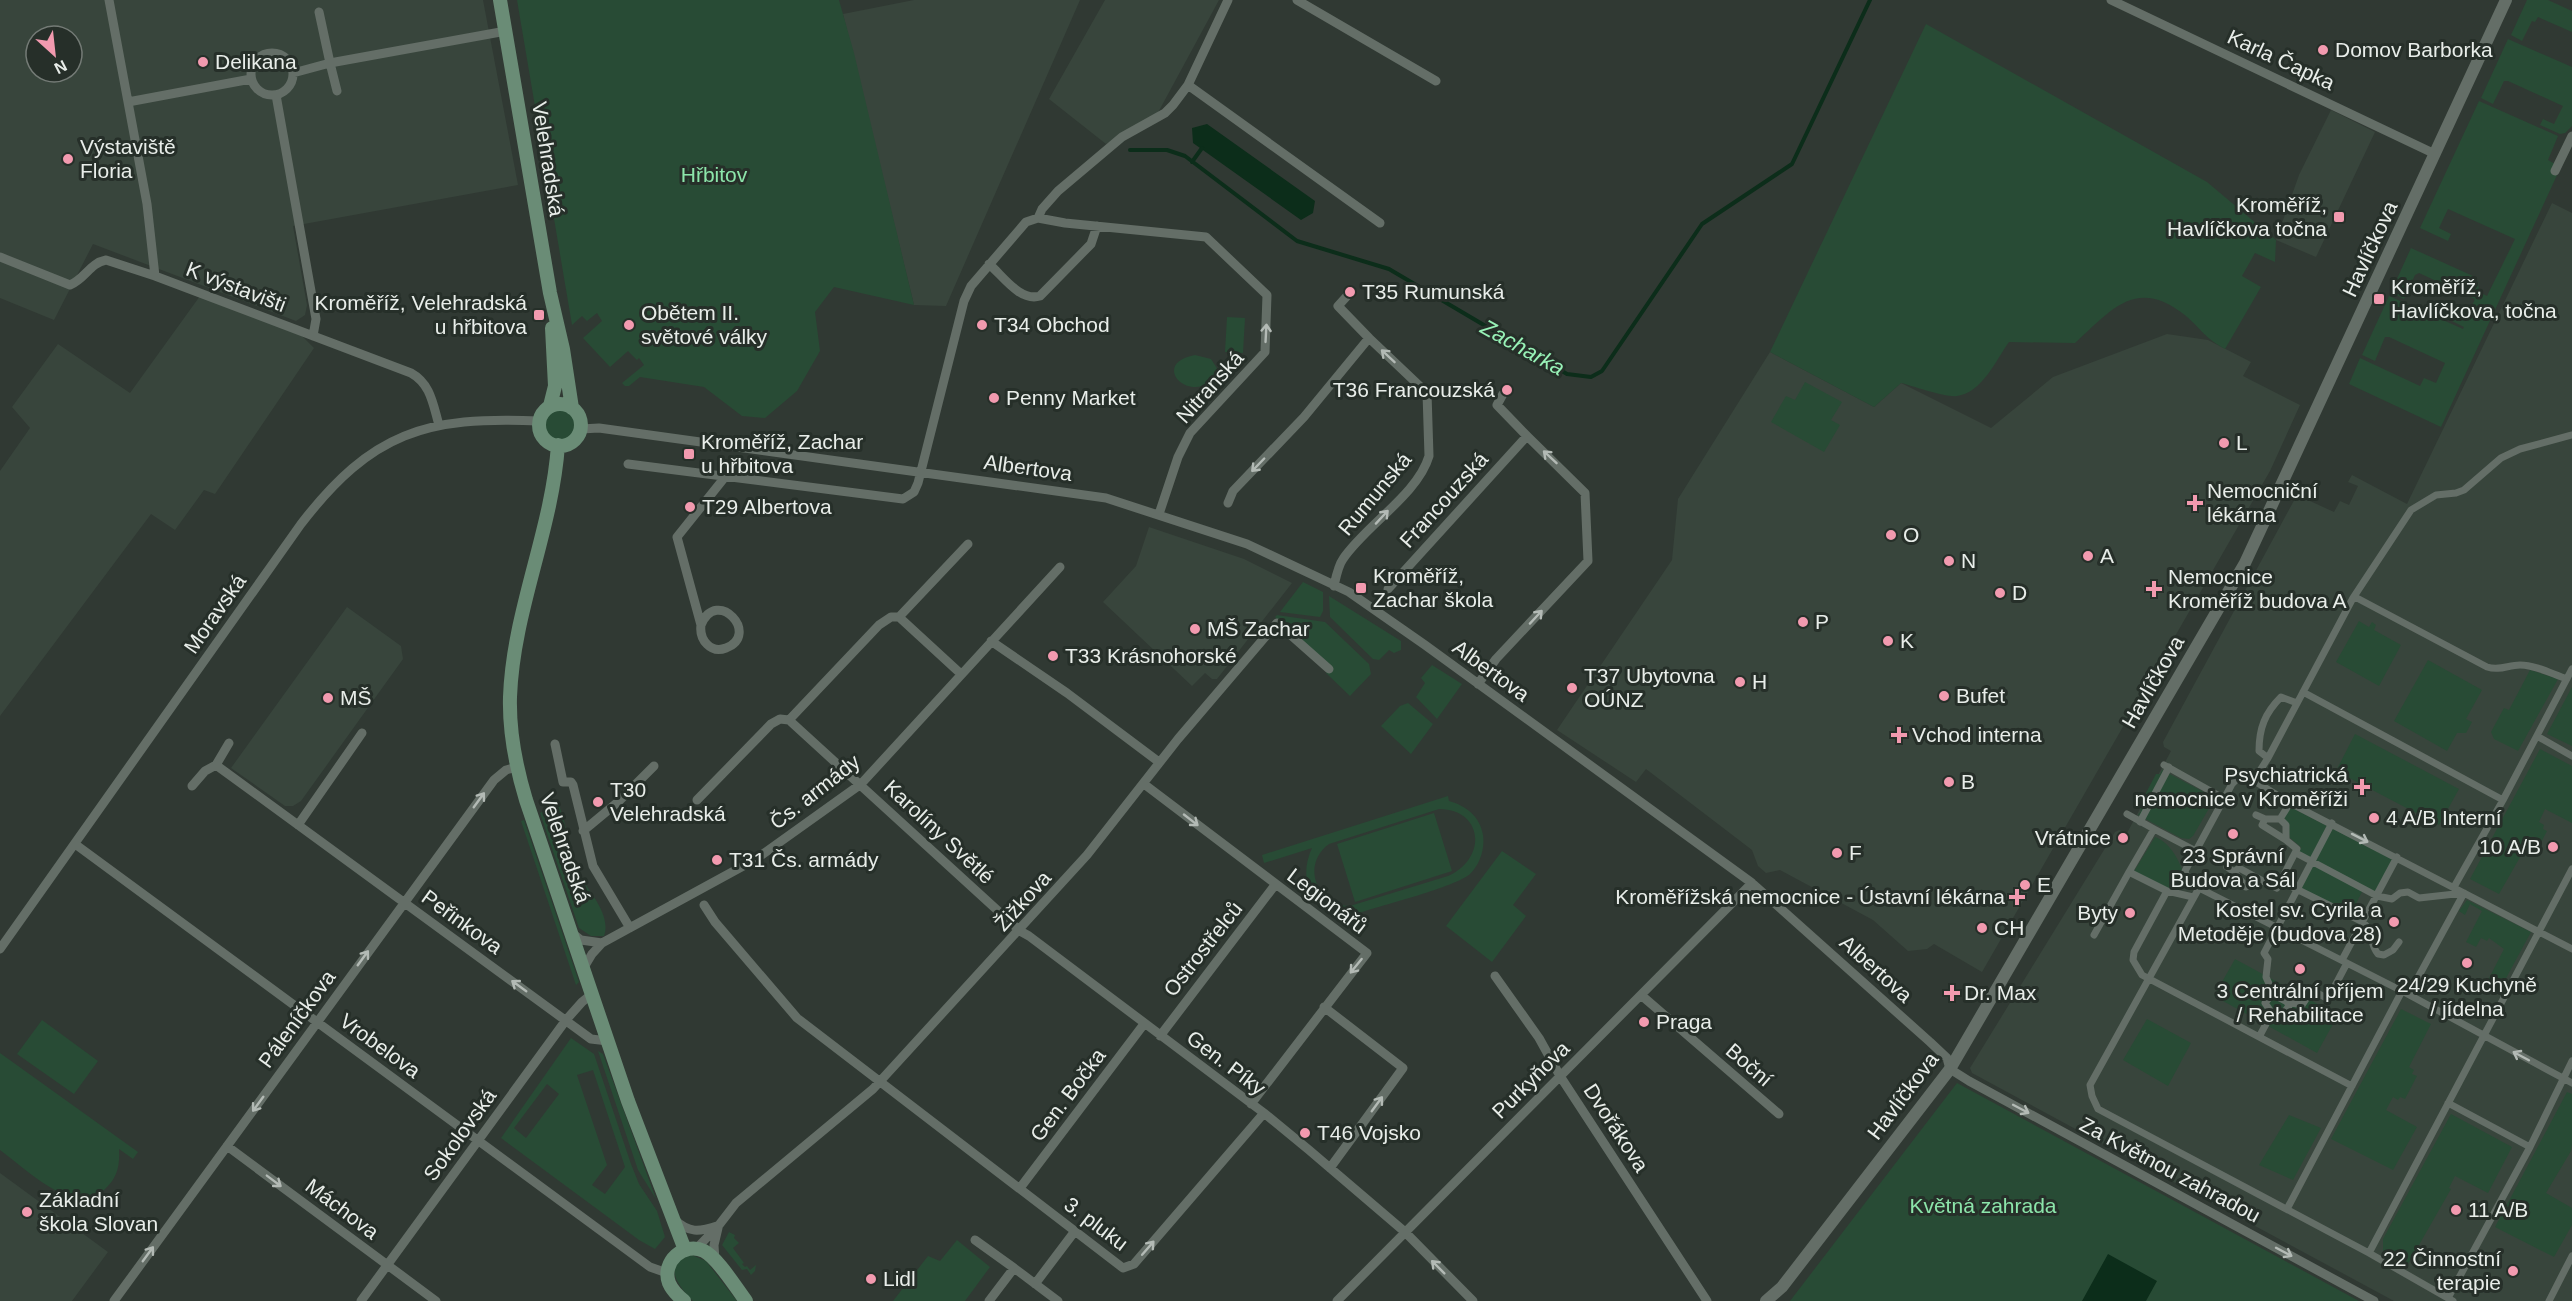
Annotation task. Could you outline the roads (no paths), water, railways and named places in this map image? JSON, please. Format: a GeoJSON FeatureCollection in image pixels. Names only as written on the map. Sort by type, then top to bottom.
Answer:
{"type":"FeatureCollection","features":[{"type":"Feature","properties":{"kind":"main road","name":"Velehradská"},"geometry":{"type":"LineString","coordinates":[[500,0],[550,293],[561,339],[572,408],[580,417],[580,429]]}},
{"type":"Feature","properties":{"kind":"main road","name":"Velehradská"},"geometry":{"type":"LineString","coordinates":[[539,421],[550,406],[555,386],[550,293]]}},
{"type":"Feature","properties":{"kind":"main road"},"geometry":{"type":"LineString","coordinates":[[550,406],[561,404],[572,408]]}},
{"type":"Feature","properties":{"kind":"main road"},"geometry":{"type":"LineString","coordinates":[[539,421],[541,434],[545,439],[558,445],[569,444],[580,429]]}},
{"type":"Feature","properties":{"kind":"main road","name":"Velehradská"},"geometry":{"type":"LineString","coordinates":[[558,445],[554,486],[513,663],[510,718],[517,767],[583,969],[671,1216],[691,1249]]}},
{"type":"Feature","properties":{"kind":"main road"},"geometry":{"type":"LineString","coordinates":[[684,1301],[670,1287],[667,1273],[673,1258],[691,1249],[706,1252],[746,1301]]}},
{"type":"Feature","properties":{"kind":"street"},"geometry":{"type":"LineString","coordinates":[[109,0],[128,102],[251,79]]}},
{"type":"Feature","properties":{"kind":"street"},"geometry":{"type":"LineString","coordinates":[[628,464],[903,499],[914,492],[964,301],[970,286],[1026,222],[1038,218],[1042,208],[1058,191],[1122,137],[1165,113],[1188,85],[1227,0]]}},
{"type":"Feature","properties":{"kind":"street"},"geometry":{"type":"LineString","coordinates":[[1297,0],[1436,81]]}},
{"type":"Feature","properties":{"kind":"street","name":"Karla Čapka"},"geometry":{"type":"LineString","coordinates":[[2111,0],[2435,154]]}},
{"type":"Feature","properties":{"kind":"street","name":"Havlíčkova"},"geometry":{"type":"LineString","coordinates":[[1766,1301],[1782,1287],[1950,1069],[2245,563],[2506,0]]}},
{"type":"Feature","properties":{"kind":"street"},"geometry":{"type":"LineString","coordinates":[[319,12],[337,91]]}},
{"type":"Feature","properties":{"kind":"street"},"geometry":{"type":"LineString","coordinates":[[293,73],[330,63],[506,31]]}},
{"type":"Feature","properties":{"kind":"street"},"geometry":{"type":"LineString","coordinates":[[273,53],[287,59],[293,73],[289,87],[276,95],[260,92],[251,79],[251,71],[258,58],[273,53]]}},
{"type":"Feature","properties":{"kind":"street"},"geometry":{"type":"LineString","coordinates":[[1188,85],[1380,223]]}},
{"type":"Feature","properties":{"kind":"street"},"geometry":{"type":"LineString","coordinates":[[276,95],[316,319],[313,336]]}},
{"type":"Feature","properties":{"kind":"street","name":"K výstavišti"},"geometry":{"type":"LineString","coordinates":[[128,102],[147,204],[155,276]]}},
{"type":"Feature","properties":{"kind":"street"},"geometry":{"type":"LineString","coordinates":[[2555,171],[2572,136]]}},
{"type":"Feature","properties":{"kind":"street","name":"Nitranská"},"geometry":{"type":"LineString","coordinates":[[1038,218],[1206,237],[1267,295],[1265,352],[1190,433],[1177,459],[1159,513]]}},
{"type":"Feature","properties":{"kind":"street"},"geometry":{"type":"LineString","coordinates":[[989,264],[1023,295],[1031,298],[1040,296],[1091,244],[1098,226]]}},
{"type":"Feature","properties":{"kind":"street","name":"K výstavišti"},"geometry":{"type":"LineString","coordinates":[[0,257],[70,285],[80,281],[92,265],[106,260],[155,276],[313,336],[417,377],[428,390],[439,425]]}},
{"type":"Feature","properties":{"kind":"street","name":"Rumunská"},"geometry":{"type":"LineString","coordinates":[[1334,586],[1342,560],[1413,484],[1427,464],[1429,456],[1427,393],[1338,306],[1347,296]]}},
{"type":"Feature","properties":{"kind":"street"},"geometry":{"type":"LineString","coordinates":[[1228,503],[1233,491],[1304,417],[1369,338]]}},
{"type":"Feature","properties":{"kind":"street"},"geometry":{"type":"LineString","coordinates":[[1478,684],[1496,659],[1588,561],[1585,494],[1497,405],[1503,394]]}},
{"type":"Feature","properties":{"kind":"street","name":"Moravská"},"geometry":{"type":"LineString","coordinates":[[0,949],[301,524],[331,487],[354,466],[384,445],[410,433],[439,425],[473,420],[539,421]]}},
{"type":"Feature","properties":{"kind":"street","name":"Albertova"},"geometry":{"type":"LineString","coordinates":[[580,429],[599,428],[1106,498],[1159,513],[1247,544],[1358,599],[1752,883],[1930,1042],[1947,1058],[1950,1069]]}},
{"type":"Feature","properties":{"kind":"street"},"geometry":{"type":"LineString","coordinates":[[2254,780],[2355,597],[2412,510],[2436,495],[2464,490],[2501,458],[2520,449],[2572,435]]}},
{"type":"Feature","properties":{"kind":"street","name":"Francouzská"},"geometry":{"type":"LineString","coordinates":[[1388,589],[1527,436]]}},
{"type":"Feature","properties":{"kind":"street"},"geometry":{"type":"LineString","coordinates":[[701,626],[708,615],[720,610],[732,615],[739,625],[738,638],[729,647],[717,650],[710,647],[702,638],[701,626],[677,537],[725,477]]}},
{"type":"Feature","properties":{"kind":"street"},"geometry":{"type":"LineString","coordinates":[[899,617],[968,544]]}},
{"type":"Feature","properties":{"kind":"street","name":"Čs. armády"},"geometry":{"type":"LineString","coordinates":[[602,943],[756,859],[861,784],[1060,567]]}},
{"type":"Feature","properties":{"kind":"street"},"geometry":{"type":"LineString","coordinates":[[2355,597],[2487,667],[2500,670],[2520,665],[2529,666],[2567,679]]}},
{"type":"Feature","properties":{"kind":"street"},"geometry":{"type":"LineString","coordinates":[[697,800],[771,724],[780,719],[789,720],[879,625],[891,617],[899,617],[961,674]]}},
{"type":"Feature","properties":{"kind":"street","name":"Žižkova"},"geometry":{"type":"LineString","coordinates":[[691,1249],[719,1225],[736,1203],[861,1100],[879,1082],[1020,931],[1087,855],[1159,762],[1277,623],[1329,669]]}},
{"type":"Feature","properties":{"kind":"street"},"geometry":{"type":"LineString","coordinates":[[991,641],[1067,693],[1159,762]]}},
{"type":"Feature","properties":{"kind":"street"},"geometry":{"type":"LineString","coordinates":[[2454,887],[2572,669]]}},
{"type":"Feature","properties":{"kind":"street"},"geometry":{"type":"LineString","coordinates":[[2303,692],[2503,800]]}},
{"type":"Feature","properties":{"kind":"street"},"geometry":{"type":"LineString","coordinates":[[2268,758],[2259,751],[2262,722],[2270,708],[2281,697],[2297,703]]}},
{"type":"Feature","properties":{"kind":"street","name":"Karolíny Světlé"},"geometry":{"type":"LineString","coordinates":[[789,720],[1020,931]]}},
{"type":"Feature","properties":{"kind":"street"},"geometry":{"type":"LineString","coordinates":[[298,825],[362,733]]}},
{"type":"Feature","properties":{"kind":"street"},"geometry":{"type":"LineString","coordinates":[[2537,736],[2572,756]]}},
{"type":"Feature","properties":{"kind":"street"},"geometry":{"type":"LineString","coordinates":[[192,786],[205,771],[216,765],[229,743]]}},
{"type":"Feature","properties":{"kind":"street"},"geometry":{"type":"LineString","coordinates":[[555,744],[563,782],[571,782],[573,785],[593,866],[630,928]]}},
{"type":"Feature","properties":{"kind":"street","name":"Peřinkova"},"geometry":{"type":"LineString","coordinates":[[216,765],[591,1039],[608,1041]]}},
{"type":"Feature","properties":{"kind":"street"},"geometry":{"type":"LineString","coordinates":[[583,831],[618,802],[654,766]]}},
{"type":"Feature","properties":{"kind":"street"},"geometry":{"type":"LineString","coordinates":[[2140,822],[2166,766],[2223,798]]}},
{"type":"Feature","properties":{"kind":"street","name":"Páleníčkova"},"geometry":{"type":"LineString","coordinates":[[114,1301],[494,780],[506,770],[517,767]]}},
{"type":"Feature","properties":{"kind":"street"},"geometry":{"type":"LineString","coordinates":[[2572,949],[2290,803],[2248,777],[2240,776],[2232,784],[2185,871],[2188,880],[2199,888],[2405,993],[2572,1083]]}},
{"type":"Feature","properties":{"kind":"street","name":"Legionářů"},"geometry":{"type":"LineString","coordinates":[[1144,784],[1367,953],[1251,1104]]}},
{"type":"Feature","properties":{"kind":"street"},"geometry":{"type":"LineString","coordinates":[[2280,819],[2290,803]]}},
{"type":"Feature","properties":{"kind":"street"},"geometry":{"type":"LineString","coordinates":[[2127,814],[2196,851]]}},
{"type":"Feature","properties":{"kind":"street"},"geometry":{"type":"LineString","coordinates":[[2256,815],[2265,819],[2280,819],[2286,825],[2286,840]]}},
{"type":"Feature","properties":{"kind":"street"},"geometry":{"type":"LineString","coordinates":[[2234,872],[2239,868],[2277,888],[2279,880],[2296,853],[2296,846],[2262,825],[2265,819]]}},
{"type":"Feature","properties":{"kind":"street"},"geometry":{"type":"LineString","coordinates":[[2332,823],[2264,952],[2268,959],[2266,977],[2274,995],[2287,1002],[2302,1005],[2312,990],[2328,999],[2362,922],[2397,857]]}},
{"type":"Feature","properties":{"kind":"street"},"geometry":{"type":"LineString","coordinates":[[2094,935],[2154,829]]}},
{"type":"Feature","properties":{"kind":"street","name":"Vrobelova"},"geometry":{"type":"LineString","coordinates":[[75,844],[650,1267],[667,1273]]}},
{"type":"Feature","properties":{"kind":"street"},"geometry":{"type":"LineString","coordinates":[[2296,853],[2377,896],[2392,899],[2400,893],[2408,892],[2419,898],[2464,893]]}},
{"type":"Feature","properties":{"kind":"street"},"geometry":{"type":"LineString","coordinates":[[2227,867],[2247,887],[2263,881]]}},
{"type":"Feature","properties":{"kind":"street"},"geometry":{"type":"LineString","coordinates":[[2369,1253],[2572,869]]}},
{"type":"Feature","properties":{"kind":"street"},"geometry":{"type":"LineString","coordinates":[[2129,872],[2167,891],[2193,897]]}},
{"type":"Feature","properties":{"kind":"street"},"geometry":{"type":"LineString","coordinates":[[2279,880],[2362,922],[2371,932],[2372,942],[2378,954],[2384,955],[2393,950],[2399,942]]}},
{"type":"Feature","properties":{"kind":"street","name":"Purkyňova"},"geometry":{"type":"LineString","coordinates":[[1336,1301],[1752,883]]}},
{"type":"Feature","properties":{"kind":"street","name":"Ostrostřelců"},"geometry":{"type":"LineString","coordinates":[[1160,1035],[1275,885]]}},
{"type":"Feature","properties":{"kind":"street"},"geometry":{"type":"LineString","coordinates":[[2199,888],[2090,1085],[2098,1109],[2369,1253],[2450,1300],[2572,1061]]}},
{"type":"Feature","properties":{"kind":"street"},"geometry":{"type":"LineString","coordinates":[[2167,891],[2134,952],[2136,968],[2142,975],[2352,1086]]}},
{"type":"Feature","properties":{"kind":"street"},"geometry":{"type":"LineString","coordinates":[[2287,1209],[2352,1086],[2464,893]]}},
{"type":"Feature","properties":{"kind":"street","name":"3. pluku"},"geometry":{"type":"LineString","coordinates":[[704,905],[715,922],[796,1018],[1119,1266],[1131,1267],[1264,1113]]}},
{"type":"Feature","properties":{"kind":"street"},"geometry":{"type":"LineString","coordinates":[[571,931],[581,940],[602,943]]}},
{"type":"Feature","properties":{"kind":"street","name":"Gen. Píky"},"geometry":{"type":"LineString","coordinates":[[1020,931],[1264,1113],[1405,1232],[1473,1301]]}},
{"type":"Feature","properties":{"kind":"street"},"geometry":{"type":"LineString","coordinates":[[583,969],[602,943]]}},
{"type":"Feature","properties":{"kind":"street","name":"Dvořákova"},"geometry":{"type":"LineString","coordinates":[[1495,975],[1539,1038],[1560,1076],[1707,1301]]}},
{"type":"Feature","properties":{"kind":"street","name":"Sokolovská"},"geometry":{"type":"LineString","coordinates":[[361,1301],[566,1020],[581,1002],[592,994]]}},
{"type":"Feature","properties":{"kind":"street","name":"Boční"},"geometry":{"type":"LineString","coordinates":[[1641,995],[1779,1114]]}},
{"type":"Feature","properties":{"kind":"street"},"geometry":{"type":"LineString","coordinates":[[2274,995],[2265,1003],[2272,1013],[2282,1015],[2289,1006],[2287,1002]]}},
{"type":"Feature","properties":{"kind":"street"},"geometry":{"type":"LineString","coordinates":[[1324,1007],[1403,1068],[1330,1168]]}},
{"type":"Feature","properties":{"kind":"street"},"geometry":{"type":"LineString","coordinates":[[2259,1037],[2272,1013]]}},
{"type":"Feature","properties":{"kind":"street","name":"Gen. Bočka"},"geometry":{"type":"LineString","coordinates":[[1020,1188],[1144,1024]]}},
{"type":"Feature","properties":{"kind":"street","name":"Za Květnou zahradou"},"geometry":{"type":"LineString","coordinates":[[1950,1069],[1969,1082],[2374,1301]]}},
{"type":"Feature","properties":{"kind":"street"},"geometry":{"type":"LineString","coordinates":[[2448,1104],[2530,1147]]}},
{"type":"Feature","properties":{"kind":"street","name":"Máchova"},"geometry":{"type":"LineString","coordinates":[[227,1146],[387,1264],[422,1297],[436,1301]]}},
{"type":"Feature","properties":{"kind":"street"},"geometry":{"type":"LineString","coordinates":[[671,1216],[691,1231],[702,1231],[719,1225]]}},
{"type":"Feature","properties":{"kind":"street"},"geometry":{"type":"LineString","coordinates":[[715,1262],[714,1245],[719,1225]]}},
{"type":"Feature","properties":{"kind":"street"},"geometry":{"type":"LineString","coordinates":[[1035,1284],[1075,1231]]}},
{"type":"Feature","properties":{"kind":"street"},"geometry":{"type":"LineString","coordinates":[[975,1240],[1058,1301]]}},
{"type":"Feature","properties":{"kind":"street"},"geometry":{"type":"LineString","coordinates":[[2549,1301],[2572,1256]]}},
{"type":"Feature","properties":{"kind":"street"},"geometry":{"type":"LineString","coordinates":[[989,1301],[1014,1268]]}},
{"type":"Feature","properties":{"kind":"waterway","name":"Zacharka"},"geometry":{"type":"LineString","coordinates":[[1130,150],[1167,150],[1185,156],[1297,241],[1389,269],[1567,374],[1591,377],[1602,371],[1702,224],[1792,164],[1870,0]]}},
{"type":"Feature","properties":{"kind":"waterway"},"geometry":{"type":"LineString","coordinates":[[1192,162],[1202,148]]}},
{"type":"Feature","properties":{"kind":"place","name":"Domov Barborka"},"geometry":{"type":"Point","coordinates":[2323,50]}},
{"type":"Feature","properties":{"kind":"place","name":"Delikana"},"geometry":{"type":"Point","coordinates":[203,62]}},
{"type":"Feature","properties":{"kind":"place","name":"Výstaviště Floria"},"geometry":{"type":"Point","coordinates":[68,159]}},
{"type":"Feature","properties":{"kind":"place","name":"Kroměříž, Havlíčkova točna"},"geometry":{"type":"Point","coordinates":[2339,217]}},
{"type":"Feature","properties":{"kind":"place","name":"T35 Rumunská"},"geometry":{"type":"Point","coordinates":[1350,292]}},
{"type":"Feature","properties":{"kind":"place","name":"Kroměříž, Havlíčkova, točna"},"geometry":{"type":"Point","coordinates":[2379,299]}},
{"type":"Feature","properties":{"kind":"place","name":"Kroměříž, Velehradská u hřbitova"},"geometry":{"type":"Point","coordinates":[539,315]}},
{"type":"Feature","properties":{"kind":"place","name":"Obětem II. světové války"},"geometry":{"type":"Point","coordinates":[629,325]}},
{"type":"Feature","properties":{"kind":"place","name":"T34 Obchod"},"geometry":{"type":"Point","coordinates":[982,325]}},
{"type":"Feature","properties":{"kind":"place","name":"T36 Francouzská"},"geometry":{"type":"Point","coordinates":[1507,390]}},
{"type":"Feature","properties":{"kind":"place","name":"Penny Market"},"geometry":{"type":"Point","coordinates":[994,398]}},
{"type":"Feature","properties":{"kind":"place","name":"L"},"geometry":{"type":"Point","coordinates":[2224,443]}},
{"type":"Feature","properties":{"kind":"place","name":"Kroměříž, Zachar u hřbitova"},"geometry":{"type":"Point","coordinates":[689,454]}},
{"type":"Feature","properties":{"kind":"place","name":"Nemocniční lékárna"},"geometry":{"type":"Point","coordinates":[2195,503]}},
{"type":"Feature","properties":{"kind":"place","name":"T29 Albertova"},"geometry":{"type":"Point","coordinates":[690,507]}},
{"type":"Feature","properties":{"kind":"place","name":"O"},"geometry":{"type":"Point","coordinates":[1891,535]}},
{"type":"Feature","properties":{"kind":"place","name":"A"},"geometry":{"type":"Point","coordinates":[2088,556]}},
{"type":"Feature","properties":{"kind":"place","name":"N"},"geometry":{"type":"Point","coordinates":[1949,561]}},
{"type":"Feature","properties":{"kind":"place","name":"Kroměříž, Zachar škola"},"geometry":{"type":"Point","coordinates":[1361,588]}},
{"type":"Feature","properties":{"kind":"place","name":"Nemocnice Kroměříž budova A"},"geometry":{"type":"Point","coordinates":[2154,589]}},
{"type":"Feature","properties":{"kind":"place","name":"D"},"geometry":{"type":"Point","coordinates":[2000,593]}},
{"type":"Feature","properties":{"kind":"place","name":"P"},"geometry":{"type":"Point","coordinates":[1803,622]}},
{"type":"Feature","properties":{"kind":"place","name":"MŠ Zachar"},"geometry":{"type":"Point","coordinates":[1195,629]}},
{"type":"Feature","properties":{"kind":"place","name":"K"},"geometry":{"type":"Point","coordinates":[1888,641]}},
{"type":"Feature","properties":{"kind":"place","name":"T33 Krásnohorské"},"geometry":{"type":"Point","coordinates":[1053,656]}},
{"type":"Feature","properties":{"kind":"place","name":"H"},"geometry":{"type":"Point","coordinates":[1740,682]}},
{"type":"Feature","properties":{"kind":"place","name":"T37 Ubytovna OÚNZ"},"geometry":{"type":"Point","coordinates":[1572,688]}},
{"type":"Feature","properties":{"kind":"place","name":"Bufet"},"geometry":{"type":"Point","coordinates":[1944,696]}},
{"type":"Feature","properties":{"kind":"place","name":"MŠ"},"geometry":{"type":"Point","coordinates":[328,698]}},
{"type":"Feature","properties":{"kind":"place","name":"Vchod interna"},"geometry":{"type":"Point","coordinates":[1899,735]}},
{"type":"Feature","properties":{"kind":"place","name":"B"},"geometry":{"type":"Point","coordinates":[1949,782]}},
{"type":"Feature","properties":{"kind":"place","name":"Psychiatrická nemocnice v Kroměříži"},"geometry":{"type":"Point","coordinates":[2362,787]}},
{"type":"Feature","properties":{"kind":"place","name":"T30 Velehradská"},"geometry":{"type":"Point","coordinates":[598,802]}},
{"type":"Feature","properties":{"kind":"place","name":"4 A/B Interní"},"geometry":{"type":"Point","coordinates":[2374,818]}},
{"type":"Feature","properties":{"kind":"place","name":"23 Správní Budova a Sál"},"geometry":{"type":"Point","coordinates":[2233,834]}},
{"type":"Feature","properties":{"kind":"place","name":"Vrátnice"},"geometry":{"type":"Point","coordinates":[2123,838]}},
{"type":"Feature","properties":{"kind":"place","name":"10 A/B"},"geometry":{"type":"Point","coordinates":[2553,847]}},
{"type":"Feature","properties":{"kind":"place","name":"F"},"geometry":{"type":"Point","coordinates":[1837,853]}},
{"type":"Feature","properties":{"kind":"place","name":"T31 Čs. armády"},"geometry":{"type":"Point","coordinates":[717,860]}},
{"type":"Feature","properties":{"kind":"place","name":"E"},"geometry":{"type":"Point","coordinates":[2025,885]}},
{"type":"Feature","properties":{"kind":"place","name":"Kroměřížská nemocnice - Ústavní lékárna"},"geometry":{"type":"Point","coordinates":[2017,897]}},
{"type":"Feature","properties":{"kind":"place","name":"Byty"},"geometry":{"type":"Point","coordinates":[2130,913]}},
{"type":"Feature","properties":{"kind":"place","name":"Kostel sv. Cyrila a Metoděje (budova 28)"},"geometry":{"type":"Point","coordinates":[2394,922]}},
{"type":"Feature","properties":{"kind":"place","name":"CH"},"geometry":{"type":"Point","coordinates":[1982,928]}},
{"type":"Feature","properties":{"kind":"place","name":"24/29 Kuchyně / jídelna"},"geometry":{"type":"Point","coordinates":[2467,963]}},
{"type":"Feature","properties":{"kind":"place","name":"3 Centrální příjem / Rehabilitace"},"geometry":{"type":"Point","coordinates":[2300,969]}},
{"type":"Feature","properties":{"kind":"place","name":"Dr. Max"},"geometry":{"type":"Point","coordinates":[1952,993]}},
{"type":"Feature","properties":{"kind":"place","name":"Praga"},"geometry":{"type":"Point","coordinates":[1644,1022]}},
{"type":"Feature","properties":{"kind":"place","name":"T46 Vojsko"},"geometry":{"type":"Point","coordinates":[1305,1133]}},
{"type":"Feature","properties":{"kind":"place","name":"11 A/B"},"geometry":{"type":"Point","coordinates":[2456,1210]}},
{"type":"Feature","properties":{"kind":"place","name":"Základní škola Slovan"},"geometry":{"type":"Point","coordinates":[27,1212]}},
{"type":"Feature","properties":{"kind":"place","name":"22 Činnostní terapie"},"geometry":{"type":"Point","coordinates":[2513,1271]}},
{"type":"Feature","properties":{"kind":"place","name":"Lidl"},"geometry":{"type":"Point","coordinates":[871,1279]}},
{"type":"Feature","properties":{"kind":"park label","name":"Hřbitov"},"geometry":{"type":"Point","coordinates":[714,175]}},
{"type":"Feature","properties":{"kind":"park label","name":"Květná zahrada"},"geometry":{"type":"Point","coordinates":[1983,1206]}}]}
